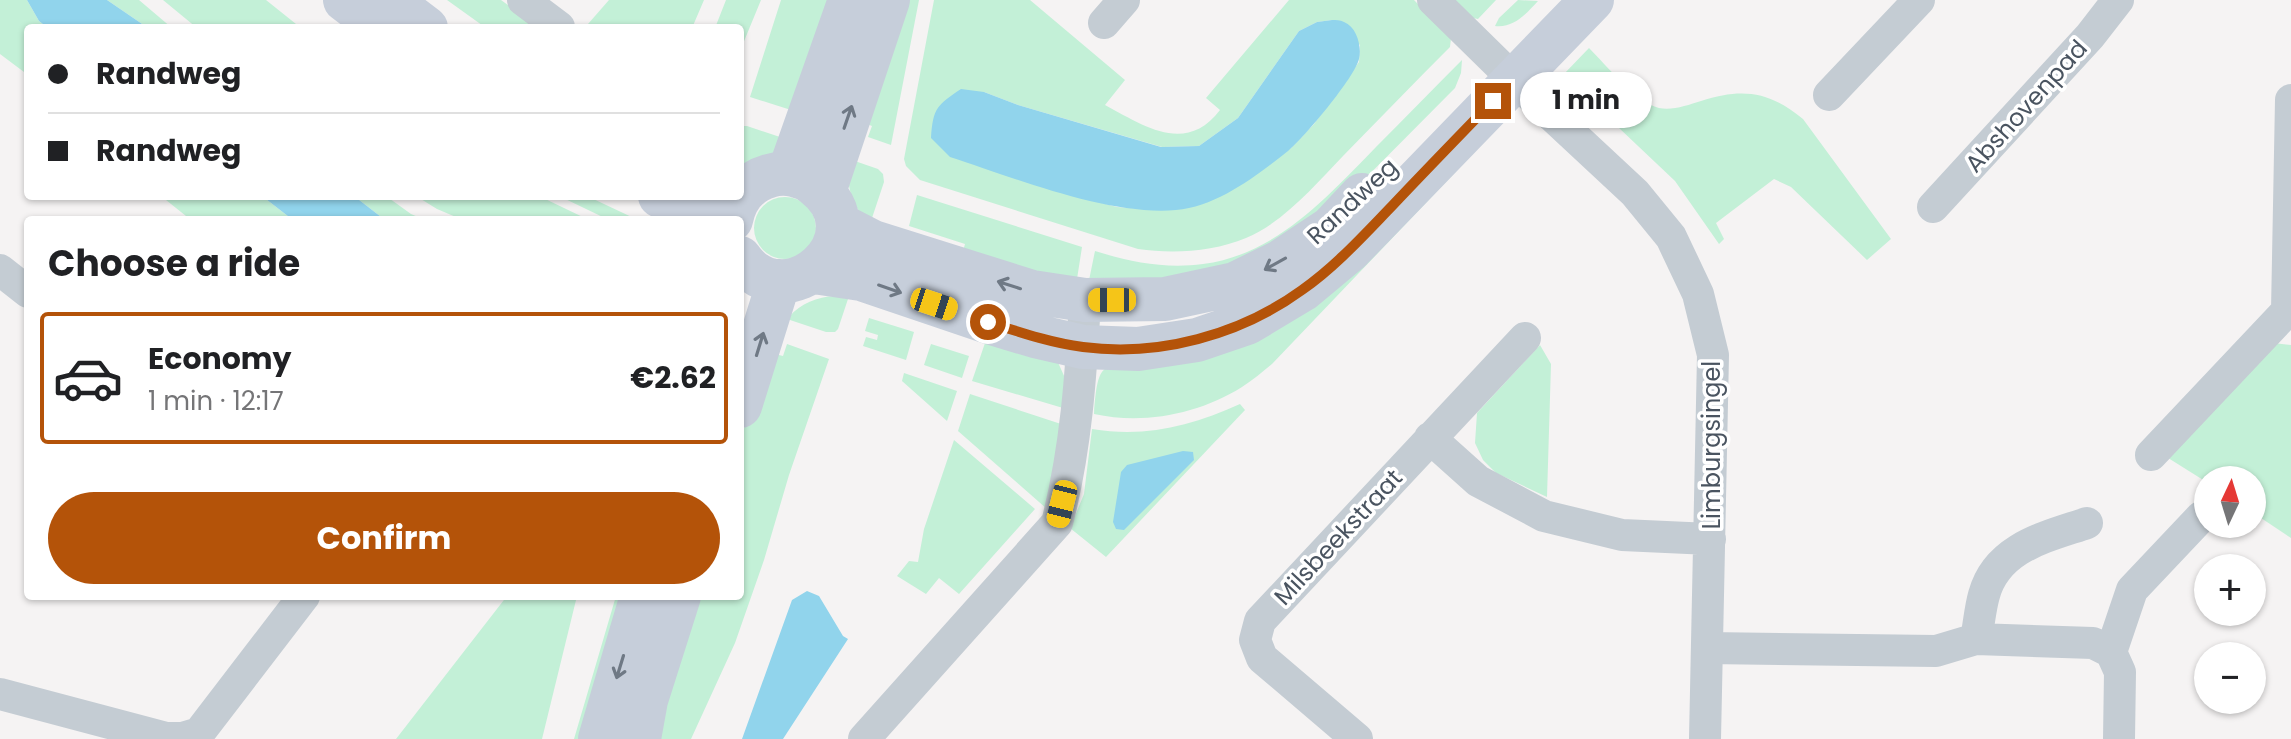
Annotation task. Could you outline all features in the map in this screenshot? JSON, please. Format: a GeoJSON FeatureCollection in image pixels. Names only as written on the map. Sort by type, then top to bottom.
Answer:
{"type":"FeatureCollection","features":[{"type":"Feature","properties":{"kind":"street"},"geometry":{"type":"LineString","coordinates":[[345,0],[377,24]]}},
{"type":"Feature","properties":{"kind":"street"},"geometry":{"type":"LineString","coordinates":[[389,0],[421,24]]}},
{"type":"Feature","properties":{"kind":"street"},"geometry":{"type":"LineString","coordinates":[[523,0],[555,24]]}},
{"type":"Feature","properties":{"kind":"street"},"geometry":{"type":"LineString","coordinates":[[778,197],[850,0]]}},
{"type":"Feature","properties":{"kind":"street"},"geometry":{"type":"LineString","coordinates":[[778,197],[888,0]]}},
{"type":"Feature","properties":{"kind":"street","name":"Limburgsingel"},"geometry":{"type":"LineString","coordinates":[[1433,0],[1635,193],[1671,237],[1698,294],[1713,355],[1705,739]]}},
{"type":"Feature","properties":{"kind":"street","name":"Randweg"},"geometry":{"type":"LineString","coordinates":[[764,270],[861,279],[1012,329],[1083,347],[1138,349],[1197,340],[1247,323],[1302,290],[1350,250],[1504,70],[1555,0]]}},
{"type":"Feature","properties":{"kind":"street","name":"Randweg"},"geometry":{"type":"LineString","coordinates":[[778,197],[873,242],[1032,292],[1085,300],[1165,299],[1235,284],[1280,262],[1331,228],[1504,70],[1592,0]]}},
{"type":"Feature","properties":{"kind":"street"},"geometry":{"type":"LineString","coordinates":[[1829,95],[1919,0]]}},
{"type":"Feature","properties":{"kind":"street","name":"Abshovenpad"},"geometry":{"type":"LineString","coordinates":[[1933,207],[2090,36],[2116,1]]}},
{"type":"Feature","properties":{"kind":"street"},"geometry":{"type":"LineString","coordinates":[[2151,455],[2289,312],[2291,100]]}},
{"type":"Feature","properties":{"kind":"street"},"geometry":{"type":"LineString","coordinates":[[744,383],[764,270],[828,259],[836,242],[778,197]]}},
{"type":"Feature","properties":{"kind":"street"},"geometry":{"type":"LineString","coordinates":[[669,200],[703,216]]}},
{"type":"Feature","properties":{"kind":"street"},"geometry":{"type":"LineString","coordinates":[[0,270],[24,289]]}},
{"type":"Feature","properties":{"kind":"street"},"geometry":{"type":"LineString","coordinates":[[864,739],[1057,523],[1076,434],[1085,300]]}},
{"type":"Feature","properties":{"kind":"street","name":"Milsbeekstraat"},"geometry":{"type":"LineString","coordinates":[[1357,739],[1262,658],[1255,640],[1260,621],[1525,338]]}},
{"type":"Feature","properties":{"kind":"street"},"geometry":{"type":"LineString","coordinates":[[1430,438],[1478,481],[1544,516],[1622,535],[1710,539]]}},
{"type":"Feature","properties":{"kind":"street"},"geometry":{"type":"LineString","coordinates":[[1976,639],[1984,593],[2000,563],[2023,546],[2087,523]]}},
{"type":"Feature","properties":{"kind":"street"},"geometry":{"type":"LineString","coordinates":[[2111,652],[2132,590],[2194,524]]}},
{"type":"Feature","properties":{"kind":"street"},"geometry":{"type":"LineString","coordinates":[[0,694],[166,738],[199,733],[301,600]]}},
{"type":"Feature","properties":{"kind":"street"},"geometry":{"type":"LineString","coordinates":[[600,739],[641,600]]}},
{"type":"Feature","properties":{"kind":"street"},"geometry":{"type":"LineString","coordinates":[[639,739],[646,700],[678,600]]}},
{"type":"Feature","properties":{"kind":"street"},"geometry":{"type":"LineString","coordinates":[[1708,648],[1936,651],[1976,639],[2093,643],[2111,652],[2120,672],[2119,739]]}},
{"type":"Feature","properties":{"kind":"green space"},"geometry":{"type":"Polygon","coordinates":[[[0,0],[27,0],[43,24],[24,24],[24,72],[0,54],[0,0]]]}},
{"type":"Feature","properties":{"kind":"green space"},"geometry":{"type":"Polygon","coordinates":[[[107,0],[139,0],[167,24],[142,24],[107,0]]]}},
{"type":"Feature","properties":{"kind":"green space"},"geometry":{"type":"Polygon","coordinates":[[[163,0],[266,0],[296,24],[192,24],[163,0]]]}},
{"type":"Feature","properties":{"kind":"green space"},"geometry":{"type":"Polygon","coordinates":[[[447,0],[501,0],[534,24],[480,24],[447,0]]]}},
{"type":"Feature","properties":{"kind":"green space"},"geometry":{"type":"Polygon","coordinates":[[[609,0],[704,0],[694,24],[588,24],[609,0]]]}},
{"type":"Feature","properties":{"kind":"green space"},"geometry":{"type":"Polygon","coordinates":[[[726,0],[761,0],[744,41],[744,24],[717,24],[726,0]]]}},
{"type":"Feature","properties":{"kind":"green space"},"geometry":{"type":"Polygon","coordinates":[[[781,0],[840,0],[791,110],[750,97],[781,0]]]}},
{"type":"Feature","properties":{"kind":"green space"},"geometry":{"type":"Polygon","coordinates":[[[900,0],[919,0],[891,145],[868,137],[872,126],[859,121],[900,0]]]}},
{"type":"Feature","properties":{"kind":"green space"},"geometry":{"type":"Polygon","coordinates":[[[934,0],[1030,0],[1125,80],[1105,105],[1150,128],[1179,134],[1207,124],[1220,110],[1206,98],[1289,0],[1414,0],[1451,38],[1450,47],[1298,202],[1260,231],[1220,246],[1178,251],[1138,249],[920,180],[906,166],[904,159],[934,0]],[[1332,20],[1317,22],[1299,31],[1238,118],[1199,146],[1162,147],[984,92],[1064,193],[1117,207],[1157,210],[1235,188],[1291,148],[1314,124],[1359,62],[1360,45],[1332,20]]]}},
{"type":"Feature","properties":{"kind":"green space"},"geometry":{"type":"Polygon","coordinates":[[[1451,0],[1496,0],[1478,19],[1451,0]]]}},
{"type":"Feature","properties":{"kind":"green space"},"geometry":{"type":"Polygon","coordinates":[[[1518,0],[1538,1],[1514,22],[1495,26],[1499,18],[1518,0]]]}},
{"type":"Feature","properties":{"kind":"green space"},"geometry":{"type":"Polygon","coordinates":[[[1589,48],[1631,91],[1659,108],[1675,108],[1729,94],[1742,94],[1767,98],[1791,110],[1803,119],[1891,239],[1867,260],[1791,187],[1774,179],[1716,223],[1724,239],[1719,244],[1675,181],[1563,75],[1589,48]]]}},
{"type":"Feature","properties":{"kind":"green space"},"geometry":{"type":"Polygon","coordinates":[[[1462,60],[1455,88],[1323,221],[1242,271],[1087,290],[1095,251],[1148,264],[1203,264],[1254,249],[1277,236],[1339,185],[1462,60]]]}},
{"type":"Feature","properties":{"kind":"green space"},"geometry":{"type":"Polygon","coordinates":[[[1506,119],[1272,364],[1250,382],[1208,404],[1171,415],[1132,418],[1094,414],[1098,383],[1106,368],[1122,363],[1153,362],[1506,119]]]}},
{"type":"Feature","properties":{"kind":"green space"},"geometry":{"type":"Polygon","coordinates":[[[744,126],[789,140],[767,157],[744,164],[744,126]]]}},
{"type":"Feature","properties":{"kind":"green space"},"geometry":{"type":"Polygon","coordinates":[[[849,159],[878,169],[883,174],[884,182],[870,224],[851,194],[849,159]]]}},
{"type":"Feature","properties":{"kind":"green space"},"geometry":{"type":"Polygon","coordinates":[[[917,195],[1082,247],[1077,279],[1042,275],[963,251],[965,244],[909,226],[917,195]]]}},
{"type":"Feature","properties":{"kind":"green space"},"geometry":{"type":"Polygon","coordinates":[[[785,197],[807,206],[816,228],[807,250],[785,259],[763,250],[754,228],[763,206],[785,197]]]}},
{"type":"Feature","properties":{"kind":"green space"},"geometry":{"type":"Polygon","coordinates":[[[166,200],[267,200],[288,216],[186,216],[166,200]]]}},
{"type":"Feature","properties":{"kind":"green space"},"geometry":{"type":"Polygon","coordinates":[[[359,200],[392,200],[416,216],[380,216],[359,200]]]}},
{"type":"Feature","properties":{"kind":"green space"},"geometry":{"type":"Polygon","coordinates":[[[422,200],[547,200],[581,216],[454,216],[422,200]]]}},
{"type":"Feature","properties":{"kind":"green space"},"geometry":{"type":"Polygon","coordinates":[[[567,200],[596,200],[630,216],[601,216],[567,200]]]}},
{"type":"Feature","properties":{"kind":"green space"},"geometry":{"type":"Polygon","coordinates":[[[835,296],[848,299],[835,332],[790,320],[789,317],[804,304],[835,296]]]}},
{"type":"Feature","properties":{"kind":"green space"},"geometry":{"type":"Polygon","coordinates":[[[869,318],[914,332],[906,360],[863,346],[866,337],[877,340],[878,335],[865,331],[869,318]]]}},
{"type":"Feature","properties":{"kind":"green space"},"geometry":{"type":"Polygon","coordinates":[[[985,343],[1056,358],[1065,378],[1063,408],[972,381],[985,343]]]}},
{"type":"Feature","properties":{"kind":"green space"},"geometry":{"type":"Polygon","coordinates":[[[2274,343],[2291,345],[2291,538],[2266,521],[2266,466],[2194,466],[2194,474],[2165,456],[2274,343]]]}},
{"type":"Feature","properties":{"kind":"green space"},"geometry":{"type":"Polygon","coordinates":[[[787,344],[829,359],[764,560],[735,643],[691,739],[653,739],[692,600],[744,600],[744,429],[767,352],[783,356],[787,344]]]}},
{"type":"Feature","properties":{"kind":"green space"},"geometry":{"type":"Polygon","coordinates":[[[931,344],[969,356],[962,378],[924,365],[931,344]]]}},
{"type":"Feature","properties":{"kind":"green space"},"geometry":{"type":"Polygon","coordinates":[[[1540,345],[1551,364],[1547,497],[1496,473],[1483,460],[1475,443],[1477,413],[1540,345]]]}},
{"type":"Feature","properties":{"kind":"green space"},"geometry":{"type":"Polygon","coordinates":[[[904,373],[957,391],[947,421],[902,381],[904,373]]]}},
{"type":"Feature","properties":{"kind":"green space"},"geometry":{"type":"Polygon","coordinates":[[[970,394],[1061,424],[1047,509],[958,431],[970,394]]]}},
{"type":"Feature","properties":{"kind":"green space"},"geometry":{"type":"Polygon","coordinates":[[[1240,404],[1245,410],[1106,557],[1070,528],[1084,494],[1092,429],[1131,432],[1168,428],[1240,404]]]}},
{"type":"Feature","properties":{"kind":"green space"},"geometry":{"type":"Polygon","coordinates":[[[954,440],[1035,509],[959,594],[939,578],[926,594],[897,576],[909,561],[918,562],[924,529],[954,440]]]}},
{"type":"Feature","properties":{"kind":"green space"},"geometry":{"type":"Polygon","coordinates":[[[504,600],[576,600],[542,739],[396,739],[504,600]]]}},
{"type":"Feature","properties":{"kind":"green space"},"geometry":{"type":"Polygon","coordinates":[[[615,600],[630,600],[589,739],[574,739],[615,600]]]}},
{"type":"Feature","properties":{"kind":"water"},"geometry":{"type":"Polygon","coordinates":[[[27,0],[107,0],[142,24],[43,24],[27,0]]]}},
{"type":"Feature","properties":{"kind":"water"},"geometry":{"type":"Polygon","coordinates":[[[1342,21],[1352,28],[1360,49],[1355,68],[1339,93],[1288,151],[1236,188],[1207,203],[1176,210],[1149,210],[1062,194],[950,157],[931,138],[938,108],[961,89],[984,92],[1161,147],[1199,146],[1238,118],[1299,31],[1317,22],[1342,21]]]}},
{"type":"Feature","properties":{"kind":"water"},"geometry":{"type":"Polygon","coordinates":[[[267,200],[359,200],[380,216],[288,216],[267,200]]]}},
{"type":"Feature","properties":{"kind":"water"},"geometry":{"type":"Polygon","coordinates":[[[1183,451],[1193,452],[1194,460],[1124,530],[1116,529],[1113,522],[1121,472],[1127,465],[1183,451]]]}},
{"type":"Feature","properties":{"kind":"water"},"geometry":{"type":"Polygon","coordinates":[[[807,591],[819,596],[843,636],[848,639],[783,739],[742,739],[792,600],[807,591]]]}},
{"type":"Feature","properties":{"kind":"route"},"geometry":{"type":"LineString","coordinates":[[988,322],[1083,347],[1138,349],[1197,340],[1247,323],[1302,290],[1350,250],[1493,101]]}}]}
